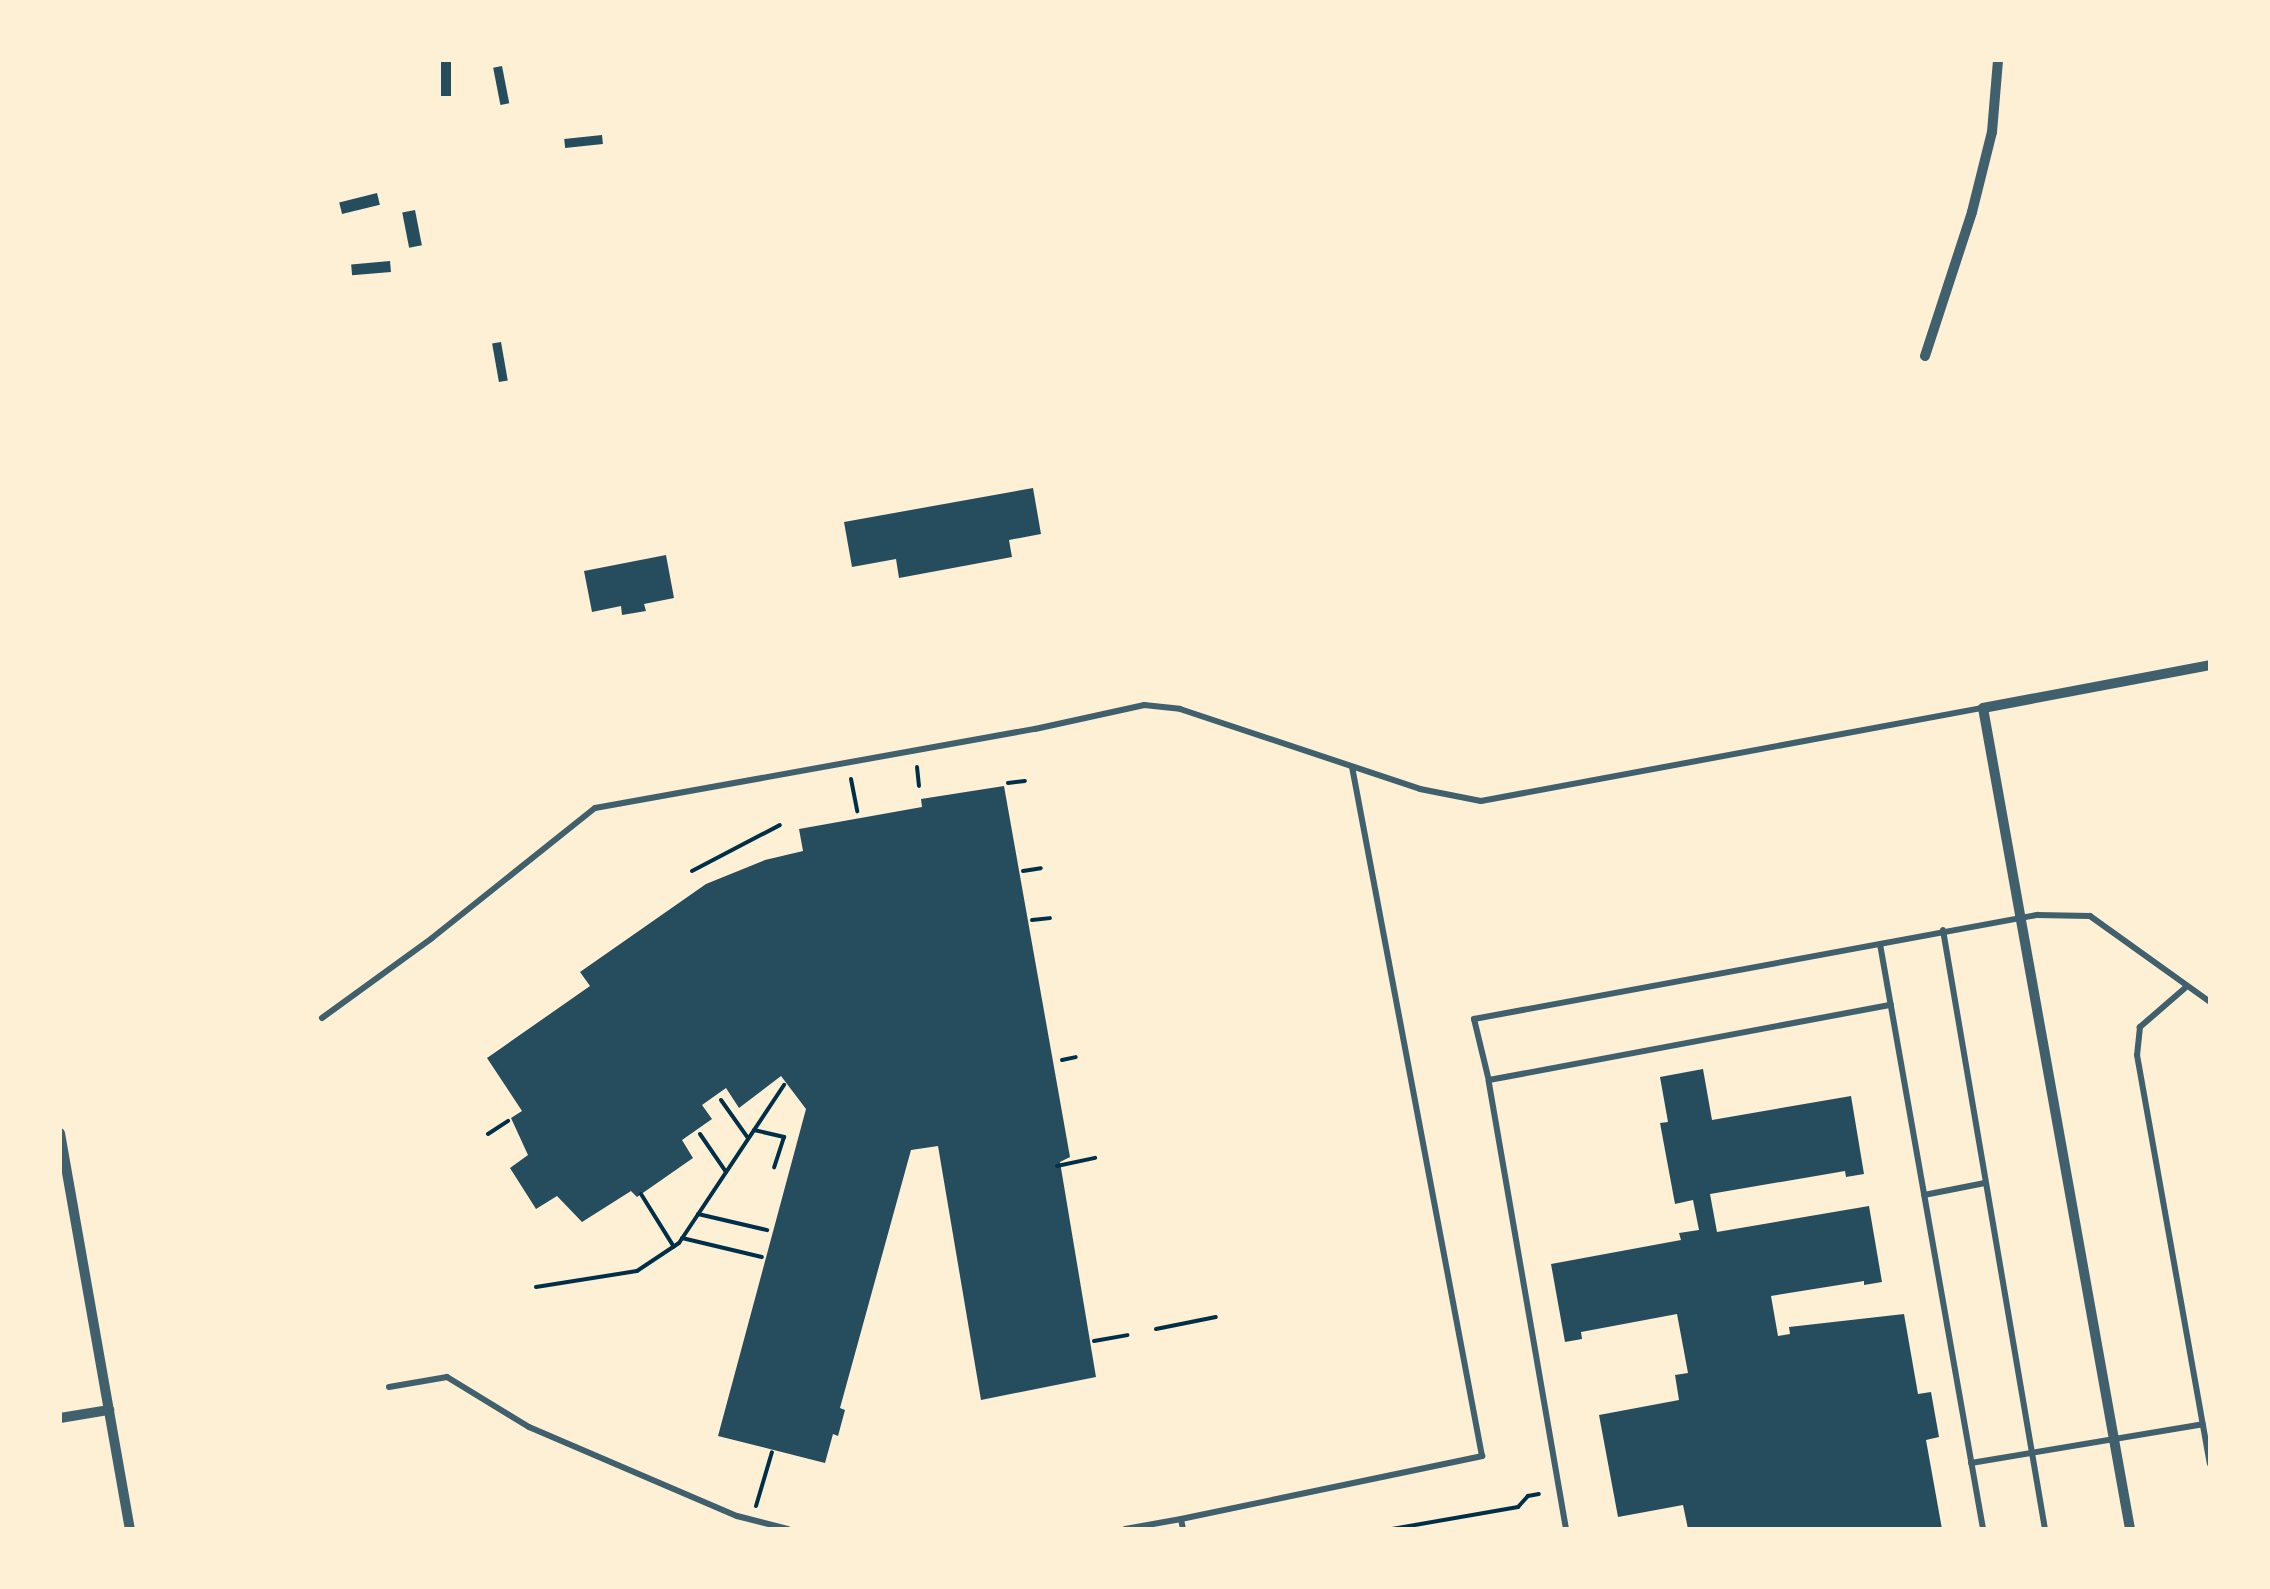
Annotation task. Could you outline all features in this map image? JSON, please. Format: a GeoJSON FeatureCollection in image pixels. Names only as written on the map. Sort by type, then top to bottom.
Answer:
{"type":"FeatureCollection","features":[{"type":"Feature","properties":{"kind":"street"},"geometry":{"type":"LineString","coordinates":[[1925,356],[1972,212],[1992,132],[1998,60]]}},
{"type":"Feature","properties":{"kind":"street"},"geometry":{"type":"LineString","coordinates":[[2130,1529],[1983,708],[2210,665]]}},
{"type":"Feature","properties":{"kind":"street"},"geometry":{"type":"LineString","coordinates":[[60,1133],[130,1529]]}},
{"type":"Feature","properties":{"kind":"street"},"geometry":{"type":"LineString","coordinates":[[60,1418],[109,1410]]}},
{"type":"Feature","properties":{"kind":"lane"},"geometry":{"type":"LineString","coordinates":[[322,1018],[432,938],[595,808],[1035,729],[1144,705],[1180,709],[1420,789],[1481,801],[1983,708]]}},
{"type":"Feature","properties":{"kind":"lane"},"geometry":{"type":"LineString","coordinates":[[1125,1529],[1482,1456],[1352,766]]}},
{"type":"Feature","properties":{"kind":"lane"},"geometry":{"type":"LineString","coordinates":[[1566,1529],[1489,1080],[1474,1019],[2020,917],[2090,916],[2160,964],[2185,988],[2210,1002]]}},
{"type":"Feature","properties":{"kind":"lane"},"geometry":{"type":"LineString","coordinates":[[1943,930],[2045,1529]]}},
{"type":"Feature","properties":{"kind":"lane"},"geometry":{"type":"LineString","coordinates":[[1880,944],[1982,1529]]}},
{"type":"Feature","properties":{"kind":"lane"},"geometry":{"type":"LineString","coordinates":[[2185,988],[2140,1027],[2137,1054],[2210,1464]]}},
{"type":"Feature","properties":{"kind":"lane"},"geometry":{"type":"LineString","coordinates":[[1489,1080],[1891,1005]]}},
{"type":"Feature","properties":{"kind":"lane"},"geometry":{"type":"LineString","coordinates":[[1924,1195],[1985,1183]]}},
{"type":"Feature","properties":{"kind":"lane"},"geometry":{"type":"LineString","coordinates":[[389,1386],[447,1376],[529,1427],[737,1516],[788,1529]]}},
{"type":"Feature","properties":{"kind":"lane"},"geometry":{"type":"LineString","coordinates":[[1971,1463],[2113,1436],[2203,1424]]}},
{"type":"Feature","properties":{"kind":"lane"},"geometry":{"type":"LineString","coordinates":[[1181,1519],[1183,1529]]}},
{"type":"Feature","properties":{"kind":"path"},"geometry":{"type":"LineString","coordinates":[[917,767],[920,786]]}},
{"type":"Feature","properties":{"kind":"path"},"geometry":{"type":"LineString","coordinates":[[851,779],[857,811]]}},
{"type":"Feature","properties":{"kind":"path"},"geometry":{"type":"LineString","coordinates":[[1008,783],[1025,780]]}},
{"type":"Feature","properties":{"kind":"path"},"geometry":{"type":"LineString","coordinates":[[692,871],[780,825]]}},
{"type":"Feature","properties":{"kind":"path"},"geometry":{"type":"LineString","coordinates":[[1023,870],[1041,868]]}},
{"type":"Feature","properties":{"kind":"path"},"geometry":{"type":"LineString","coordinates":[[1032,920],[1050,918]]}},
{"type":"Feature","properties":{"kind":"path"},"geometry":{"type":"LineString","coordinates":[[1062,1060],[1076,1057]]}},
{"type":"Feature","properties":{"kind":"path"},"geometry":{"type":"LineString","coordinates":[[536,1287],[637,1271],[674,1246],[784,1085]]}},
{"type":"Feature","properties":{"kind":"path"},"geometry":{"type":"LineString","coordinates":[[721,1100],[748,1138]]}},
{"type":"Feature","properties":{"kind":"path"},"geometry":{"type":"LineString","coordinates":[[488,1134],[508,1122]]}},
{"type":"Feature","properties":{"kind":"path"},"geometry":{"type":"LineString","coordinates":[[754,1130],[784,1137],[774,1167]]}},
{"type":"Feature","properties":{"kind":"path"},"geometry":{"type":"LineString","coordinates":[[700,1134],[726,1172]]}},
{"type":"Feature","properties":{"kind":"path"},"geometry":{"type":"LineString","coordinates":[[1057,1166],[1095,1158]]}},
{"type":"Feature","properties":{"kind":"path"},"geometry":{"type":"LineString","coordinates":[[641,1194],[674,1246]]}},
{"type":"Feature","properties":{"kind":"path"},"geometry":{"type":"LineString","coordinates":[[698,1214],[767,1230]]}},
{"type":"Feature","properties":{"kind":"path"},"geometry":{"type":"LineString","coordinates":[[682,1238],[762,1256]]}},
{"type":"Feature","properties":{"kind":"path"},"geometry":{"type":"LineString","coordinates":[[1156,1329],[1216,1317]]}},
{"type":"Feature","properties":{"kind":"path"},"geometry":{"type":"LineString","coordinates":[[1094,1340],[1127,1335]]}},
{"type":"Feature","properties":{"kind":"path"},"geometry":{"type":"LineString","coordinates":[[754,1510],[772,1452]]}},
{"type":"Feature","properties":{"kind":"path"},"geometry":{"type":"LineString","coordinates":[[1392,1529],[1518,1507],[1528,1496],[1539,1494]]}},
{"type":"Feature","properties":{"kind":"path"},"geometry":{"type":"LineString","coordinates":[[1329,1529],[1350,1529]]}},
{"type":"Feature","properties":{"kind":"building"},"geometry":{"type":"Polygon","coordinates":[[[441,60],[451,60],[451,96],[441,96],[441,60]]]}},
{"type":"Feature","properties":{"kind":"building"},"geometry":{"type":"Polygon","coordinates":[[[502,66],[509,103],[500,105],[493,68],[502,66]]]}},
{"type":"Feature","properties":{"kind":"building"},"geometry":{"type":"Polygon","coordinates":[[[602,135],[603,144],[565,148],[564,139],[602,135]]]}},
{"type":"Feature","properties":{"kind":"building"},"geometry":{"type":"Polygon","coordinates":[[[377,193],[380,205],[342,214],[339,202],[377,193]]]}},
{"type":"Feature","properties":{"kind":"building"},"geometry":{"type":"Polygon","coordinates":[[[415,210],[422,245],[409,248],[402,212],[415,210]]]}},
{"type":"Feature","properties":{"kind":"building"},"geometry":{"type":"Polygon","coordinates":[[[390,261],[391,272],[352,275],[351,264],[390,261]]]}},
{"type":"Feature","properties":{"kind":"building"},"geometry":{"type":"Polygon","coordinates":[[[501,342],[508,380],[499,382],[492,344],[501,342]]]}},
{"type":"Feature","properties":{"kind":"building"},"geometry":{"type":"Polygon","coordinates":[[[1033,488],[1041,534],[1009,540],[1012,557],[899,578],[896,559],[852,567],[844,522],[1033,488]]]}},
{"type":"Feature","properties":{"kind":"building"},"geometry":{"type":"Polygon","coordinates":[[[666,555],[674,598],[644,604],[646,611],[622,615],[621,606],[592,612],[584,571],[666,555]]]}},
{"type":"Feature","properties":{"kind":"building"},"geometry":{"type":"Polygon","coordinates":[[[1004,786],[1070,1157],[1060,1162],[1096,1377],[981,1400],[938,1146],[911,1150],[840,1408],[845,1410],[838,1436],[833,1434],[825,1463],[718,1436],[806,1109],[781,1076],[739,1108],[726,1088],[702,1105],[712,1119],[682,1140],[693,1158],[637,1197],[631,1191],[582,1222],[557,1196],[536,1209],[510,1168],[528,1155],[511,1118],[522,1111],[487,1058],[590,986],[580,972],[706,884],[765,860],[803,851],[799,829],[922,807],[921,799],[1004,786]]]}},
{"type":"Feature","properties":{"kind":"building"},"geometry":{"type":"Polygon","coordinates":[[[1703,1069],[1712,1120],[1851,1096],[1864,1174],[1846,1177],[1845,1171],[1710,1194],[1717,1232],[1869,1206],[1882,1282],[1864,1285],[1864,1281],[1771,1296],[1778,1336],[1790,1334],[1789,1327],[1904,1314],[1918,1394],[1931,1392],[1939,1437],[1926,1440],[1942,1529],[1688,1529],[1683,1505],[1618,1517],[1599,1415],[1679,1400],[1675,1375],[1688,1373],[1677,1314],[1581,1332],[1582,1339],[1565,1342],[1551,1264],[1681,1240],[1679,1233],[1699,1230],[1693,1200],[1675,1204],[1660,1123],[1668,1122],[1660,1077],[1703,1069]]]}}]}
